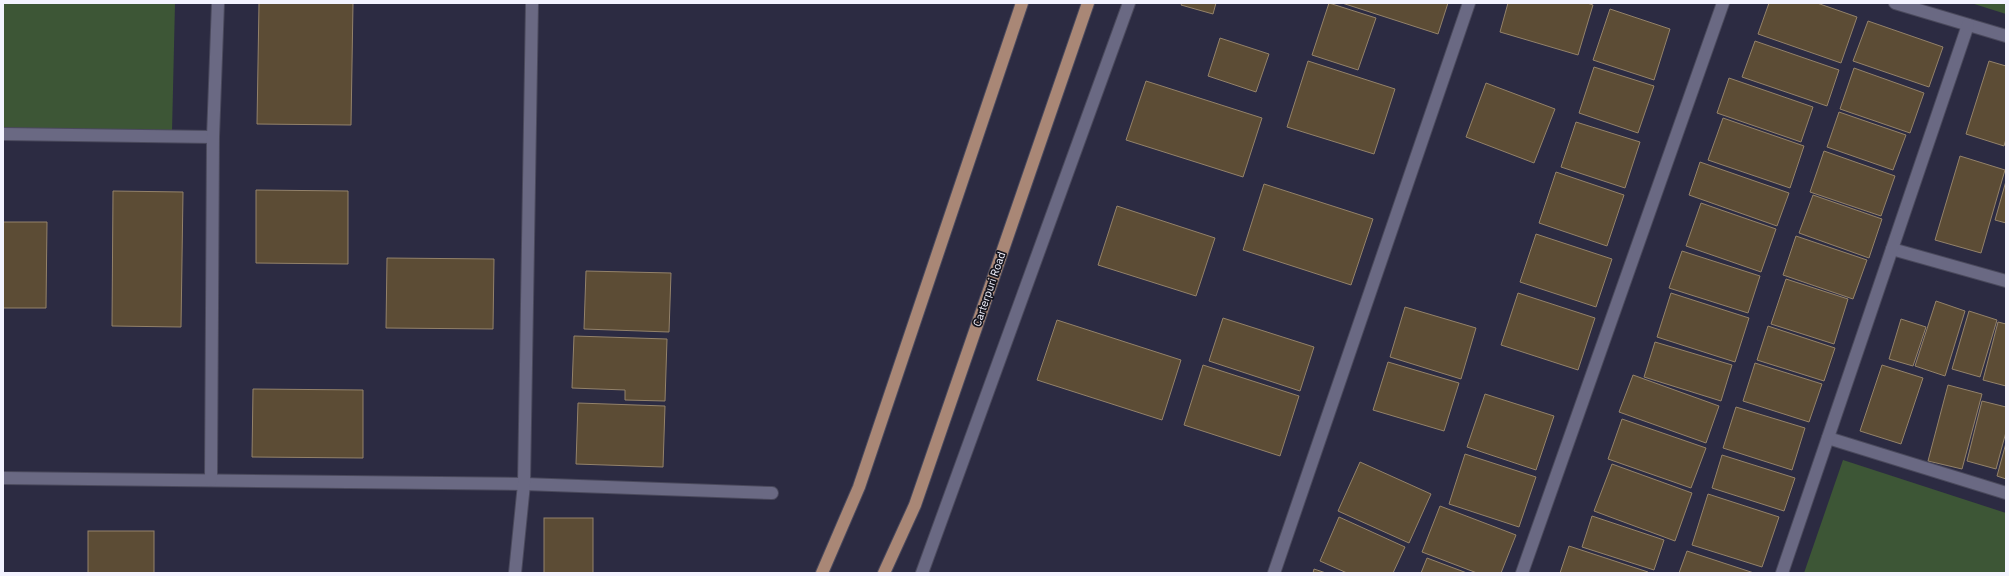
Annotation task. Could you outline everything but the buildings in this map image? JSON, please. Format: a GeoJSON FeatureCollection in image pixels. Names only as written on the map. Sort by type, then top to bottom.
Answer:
{"type":"FeatureCollection","features":[{"type":"Feature","properties":{"kind":"main road"},"geometry":{"type":"LineString","coordinates":[[822,573],[859,487],[1022,3]]}},
{"type":"Feature","properties":{"kind":"main road","name":"Carterpuri Road"},"geometry":{"type":"LineString","coordinates":[[884,573],[915,505],[1088,3]]}},
{"type":"Feature","properties":{"kind":"street"},"geometry":{"type":"LineString","coordinates":[[211,480],[213,137],[218,3]]}},
{"type":"Feature","properties":{"kind":"street"},"geometry":{"type":"LineString","coordinates":[[515,573],[524,484],[532,3]]}},
{"type":"Feature","properties":{"kind":"street"},"geometry":{"type":"LineString","coordinates":[[922,573],[1129,3]]}},
{"type":"Feature","properties":{"kind":"street"},"geometry":{"type":"LineString","coordinates":[[1274,573],[1469,3]]}},
{"type":"Feature","properties":{"kind":"street"},"geometry":{"type":"LineString","coordinates":[[1522,573],[1723,3]]}},
{"type":"Feature","properties":{"kind":"street"},"geometry":{"type":"LineString","coordinates":[[1894,3],[2006,36]]}},
{"type":"Feature","properties":{"kind":"street"},"geometry":{"type":"LineString","coordinates":[[1782,573],[1968,25]]}},
{"type":"Feature","properties":{"kind":"street"},"geometry":{"type":"LineString","coordinates":[[3,134],[213,137]]}},
{"type":"Feature","properties":{"kind":"street"},"geometry":{"type":"LineString","coordinates":[[1892,249],[2006,281]]}},
{"type":"Feature","properties":{"kind":"street"},"geometry":{"type":"LineString","coordinates":[[1828,438],[2006,492]]}},
{"type":"Feature","properties":{"kind":"street"},"geometry":{"type":"LineString","coordinates":[[3,478],[524,484],[772,493]]}},
{"type":"Feature","properties":{"kind":"green space"},"geometry":{"type":"Polygon","coordinates":[[[3,3],[175,3],[172,132],[3,128],[3,3]]]}},
{"type":"Feature","properties":{"kind":"green space"},"geometry":{"type":"Polygon","coordinates":[[[1971,3],[2006,3],[2006,14],[1971,3]]]}},
{"type":"Feature","properties":{"kind":"green space"},"geometry":{"type":"Polygon","coordinates":[[[1843,460],[2006,513],[2006,573],[1804,573],[1843,460]]]}}]}
